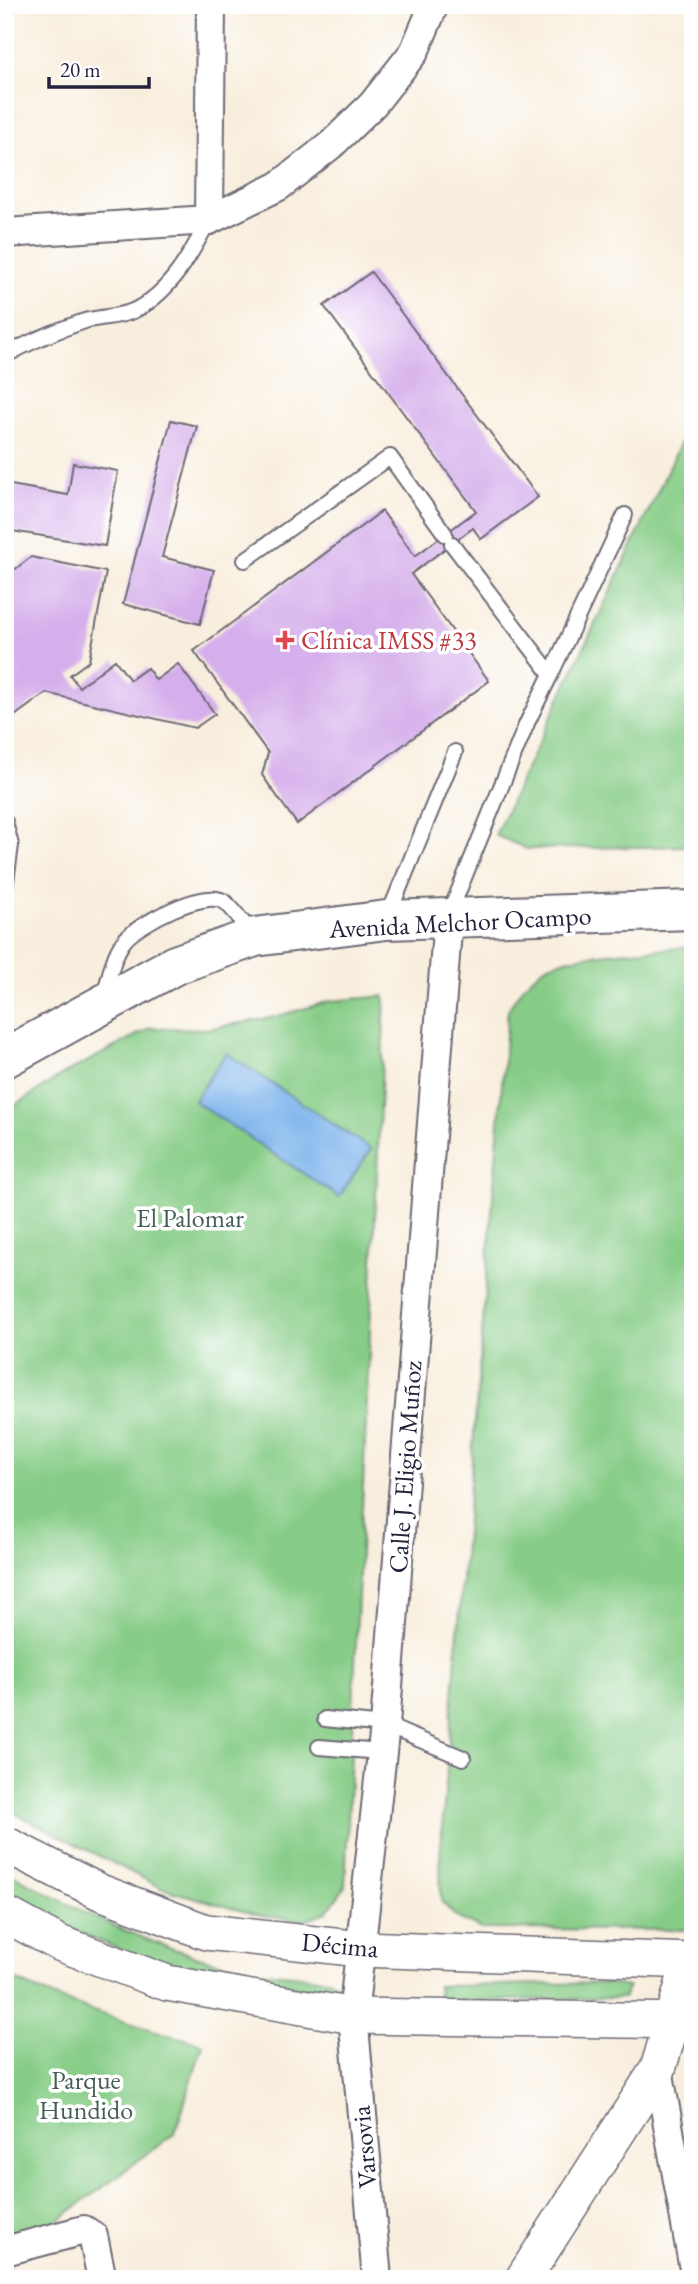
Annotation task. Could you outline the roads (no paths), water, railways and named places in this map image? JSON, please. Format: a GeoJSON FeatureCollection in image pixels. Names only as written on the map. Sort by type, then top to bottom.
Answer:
{"type":"FeatureCollection","features":[{"type":"Feature","properties":{"kind":"main road","name":"Avenida Melchor Ocampo"},"geometry":{"type":"LineString","coordinates":[[5,1058],[175,965],[255,937],[386,920],[693,910]]}},
{"type":"Feature","properties":{"kind":"street"},"geometry":{"type":"LineString","coordinates":[[209,220],[211,5]]}},
{"type":"Feature","properties":{"kind":"street"},"geometry":{"type":"LineString","coordinates":[[5,233],[209,220],[279,186],[332,144],[373,104],[414,52],[435,5]]}},
{"type":"Feature","properties":{"kind":"street","name":"Calle J. Eligio Muñoz"},"geometry":{"type":"LineString","coordinates":[[354,2016],[383,1738],[448,918]]}},
{"type":"Feature","properties":{"kind":"street","name":"Décima"},"geometry":{"type":"LineString","coordinates":[[5,1844],[100,1892],[206,1932],[361,1949],[691,1961]]}},
{"type":"Feature","properties":{"kind":"street"},"geometry":{"type":"LineString","coordinates":[[5,1914],[59,1943],[167,1983],[354,2016],[684,2022]]}},
{"type":"Feature","properties":{"kind":"street"},"geometry":{"type":"LineString","coordinates":[[523,2279],[658,2069],[684,2022],[691,1961]]}},
{"type":"Feature","properties":{"kind":"street","name":"Varsovia"},"geometry":{"type":"LineString","coordinates":[[354,2016],[377,2279]]}},
{"type":"Feature","properties":{"kind":"street"},"geometry":{"type":"LineString","coordinates":[[658,2069],[693,2264]]}},
{"type":"Feature","properties":{"kind":"street"},"geometry":{"type":"LineString","coordinates":[[5,2251],[84,2230],[93,2235],[102,2279]]}},
{"type":"Feature","properties":{"kind":"lane"},"geometry":{"type":"LineString","coordinates":[[5,356],[23,345],[86,321],[133,311],[164,288],[188,260],[209,220]]}},
{"type":"Feature","properties":{"kind":"lane"},"geometry":{"type":"LineString","coordinates":[[245,559],[390,457],[448,539],[551,674]]}},
{"type":"Feature","properties":{"kind":"lane"},"geometry":{"type":"LineString","coordinates":[[448,918],[527,723],[625,515]]}},
{"type":"Feature","properties":{"kind":"lane"},"geometry":{"type":"LineString","coordinates":[[386,920],[455,752]]}},
{"type":"Feature","properties":{"kind":"lane"},"geometry":{"type":"LineString","coordinates":[[5,822],[11,845],[5,888]]}},
{"type":"Feature","properties":{"kind":"lane"},"geometry":{"type":"LineString","coordinates":[[102,1005],[115,957],[124,941],[135,929],[199,898],[212,897],[224,902],[255,937]]}},
{"type":"Feature","properties":{"kind":"lane"},"geometry":{"type":"LineString","coordinates":[[325,1718],[383,1738],[463,1758]]}},
{"type":"Feature","properties":{"kind":"lane"},"geometry":{"type":"LineString","coordinates":[[319,1747],[383,1738]]}},
{"type":"Feature","properties":{"kind":"water"},"geometry":{"type":"Polygon","coordinates":[[[226,1053],[371,1149],[339,1197],[194,1101],[226,1053]]]}},
{"type":"Feature","properties":{"kind":"place","name":"Clínica IMSS #33"},"geometry":{"type":"Point","coordinates":[285,640]}},
{"type":"Feature","properties":{"kind":"park label","name":"El Palomar"},"geometry":{"type":"Point","coordinates":[190,1218]}},
{"type":"Feature","properties":{"kind":"park label","name":"Parque Hundido"},"geometry":{"type":"Point","coordinates":[86,2095]}}]}
